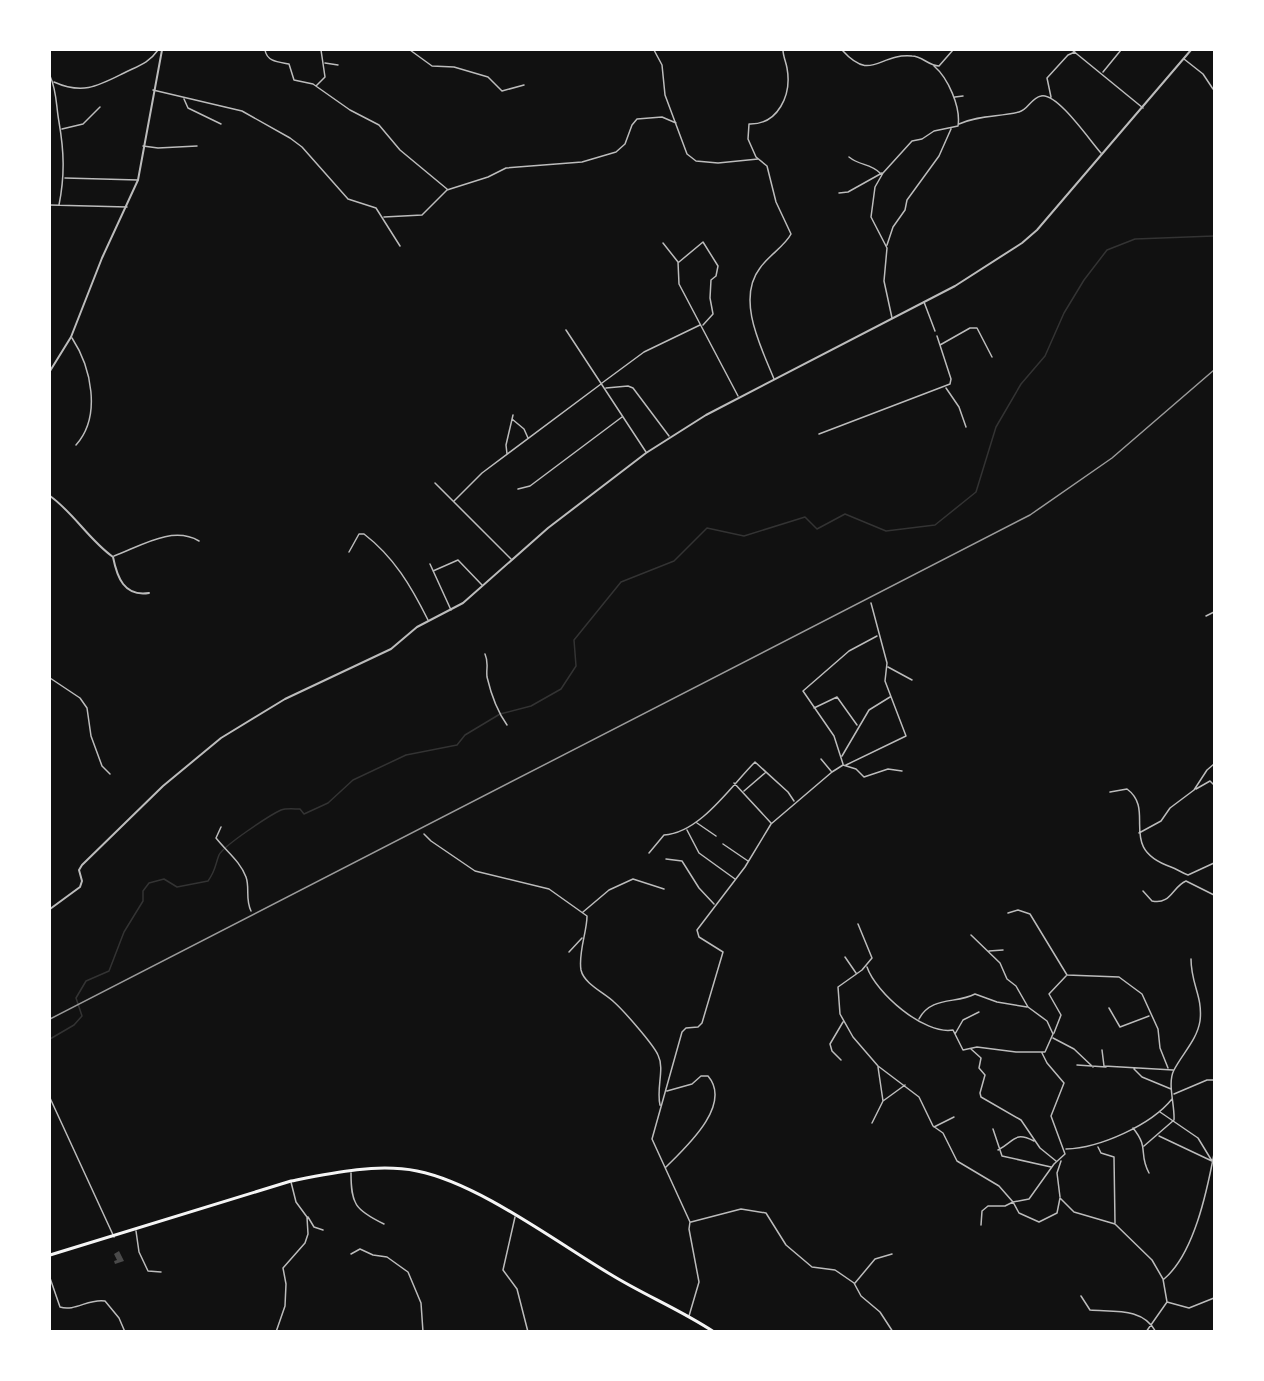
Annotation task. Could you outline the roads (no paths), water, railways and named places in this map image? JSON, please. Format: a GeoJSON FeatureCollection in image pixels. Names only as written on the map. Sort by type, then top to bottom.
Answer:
{"type":"FeatureCollection","features":[{"type":"Feature","properties":{"kind":"highway"},"geometry":{"type":"LineString","coordinates":[[50,1255],[291,1181],[351,1172],[392,1169],[430,1174],[468,1189],[612,1276],[714,1332]]}},
{"type":"Feature","properties":{"kind":"street"},"geometry":{"type":"LineString","coordinates":[[51,81],[77,88],[96,87],[150,61],[158,50]]}},
{"type":"Feature","properties":{"kind":"street"},"geometry":{"type":"LineString","coordinates":[[50,371],[71,337],[102,258],[138,180],[162,50]]}},
{"type":"Feature","properties":{"kind":"street"},"geometry":{"type":"LineString","coordinates":[[265,50],[269,58],[279,64],[289,64],[294,80],[316,86],[350,110],[379,125],[400,150],[447,190]]}},
{"type":"Feature","properties":{"kind":"street"},"geometry":{"type":"LineString","coordinates":[[316,86],[325,77],[321,50]]}},
{"type":"Feature","properties":{"kind":"street"},"geometry":{"type":"LineString","coordinates":[[410,50],[432,66],[454,67],[488,77],[502,91],[524,85]]}},
{"type":"Feature","properties":{"kind":"street"},"geometry":{"type":"LineString","coordinates":[[654,50],[662,65],[663,87],[685,151],[696,161],[718,163],[759,159]]}},
{"type":"Feature","properties":{"kind":"street"},"geometry":{"type":"LineString","coordinates":[[774,379],[756,332],[750,296],[753,277],[770,254],[791,234],[776,202],[767,166],[759,159],[748,139],[749,123],[761,124],[772,119],[782,106],[788,70],[783,50]]}},
{"type":"Feature","properties":{"kind":"street"},"geometry":{"type":"LineString","coordinates":[[842,50],[855,62],[865,67],[911,56],[934,66],[946,76],[954,97],[958,125]]}},
{"type":"Feature","properties":{"kind":"street"},"geometry":{"type":"LineString","coordinates":[[934,66],[945,62],[953,50]]}},
{"type":"Feature","properties":{"kind":"street"},"geometry":{"type":"LineString","coordinates":[[1072,50],[1143,108]]}},
{"type":"Feature","properties":{"kind":"street"},"geometry":{"type":"LineString","coordinates":[[1102,73],[1121,50]]}},
{"type":"Feature","properties":{"kind":"street"},"geometry":{"type":"LineString","coordinates":[[50,909],[80,887],[81,867],[163,786],[210,747],[285,699],[391,649],[428,620],[451,609],[483,586],[548,528],[670,437],[774,379],[924,302],[980,271],[1022,243],[1037,230],[1191,50]]}},
{"type":"Feature","properties":{"kind":"street"},"geometry":{"type":"LineString","coordinates":[[1052,98],[1047,78],[1068,55],[1076,52]]}},
{"type":"Feature","properties":{"kind":"street"},"geometry":{"type":"LineString","coordinates":[[1184,59],[1203,74],[1213,89]]}},
{"type":"Feature","properties":{"kind":"street"},"geometry":{"type":"LineString","coordinates":[[324,63],[331,62],[338,65]]}},
{"type":"Feature","properties":{"kind":"street"},"geometry":{"type":"LineString","coordinates":[[50,67],[61,129],[64,178],[59,205]]}},
{"type":"Feature","properties":{"kind":"street"},"geometry":{"type":"LineString","coordinates":[[153,90],[242,111],[290,138],[302,147],[342,194],[354,201],[371,205],[384,217],[400,246]]}},
{"type":"Feature","properties":{"kind":"street"},"geometry":{"type":"LineString","coordinates":[[954,97],[963,96]]}},
{"type":"Feature","properties":{"kind":"street"},"geometry":{"type":"LineString","coordinates":[[839,193],[848,192],[882,173],[914,140],[923,139],[931,132],[951,129],[984,116],[1023,112],[1040,96],[1052,98],[1063,107],[1102,153]]}},
{"type":"Feature","properties":{"kind":"street"},"geometry":{"type":"LineString","coordinates":[[184,98],[188,108],[221,124]]}},
{"type":"Feature","properties":{"kind":"street"},"geometry":{"type":"LineString","coordinates":[[61,129],[84,123],[100,107]]}},
{"type":"Feature","properties":{"kind":"street"},"geometry":{"type":"LineString","coordinates":[[384,217],[422,215],[447,190],[488,177],[506,168],[582,162],[609,155],[623,147],[637,119],[662,117],[676,123]]}},
{"type":"Feature","properties":{"kind":"street"},"geometry":{"type":"LineString","coordinates":[[892,318],[884,281],[886,246],[893,227],[905,210],[907,200],[939,156],[951,129]]}},
{"type":"Feature","properties":{"kind":"street"},"geometry":{"type":"LineString","coordinates":[[143,146],[158,148],[197,146]]}},
{"type":"Feature","properties":{"kind":"street"},"geometry":{"type":"LineString","coordinates":[[849,157],[858,163],[870,165],[882,173]]}},
{"type":"Feature","properties":{"kind":"street"},"geometry":{"type":"LineString","coordinates":[[882,173],[875,187],[871,217],[886,246]]}},
{"type":"Feature","properties":{"kind":"street"},"geometry":{"type":"LineString","coordinates":[[64,178],[138,180]]}},
{"type":"Feature","properties":{"kind":"street"},"geometry":{"type":"LineString","coordinates":[[50,205],[127,207]]}},
{"type":"Feature","properties":{"kind":"street"},"geometry":{"type":"LineString","coordinates":[[454,501],[471,483],[507,454],[644,352],[701,325],[713,314],[710,298],[711,280],[716,276],[718,267],[703,242],[678,262]]}},
{"type":"Feature","properties":{"kind":"street"},"geometry":{"type":"LineString","coordinates":[[663,243],[678,262],[679,284],[739,398]]}},
{"type":"Feature","properties":{"kind":"street"},"geometry":{"type":"LineString","coordinates":[[924,302],[935,331]]}},
{"type":"Feature","properties":{"kind":"street"},"geometry":{"type":"LineString","coordinates":[[940,345],[970,328],[977,328],[992,357]]}},
{"type":"Feature","properties":{"kind":"street"},"geometry":{"type":"LineString","coordinates":[[566,330],[646,453]]}},
{"type":"Feature","properties":{"kind":"street"},"geometry":{"type":"LineString","coordinates":[[819,434],[951,383],[937,336]]}},
{"type":"Feature","properties":{"kind":"street"},"geometry":{"type":"LineString","coordinates":[[71,337],[86,366],[92,396],[86,432],[76,445]]}},
{"type":"Feature","properties":{"kind":"street"},"geometry":{"type":"LineString","coordinates":[[604,389],[628,386],[633,388],[670,437]]}},
{"type":"Feature","properties":{"kind":"street"},"geometry":{"type":"LineString","coordinates":[[946,386],[958,406],[966,427]]}},
{"type":"Feature","properties":{"kind":"street"},"geometry":{"type":"LineString","coordinates":[[507,454],[506,445],[513,415]]}},
{"type":"Feature","properties":{"kind":"street"},"geometry":{"type":"LineString","coordinates":[[518,489],[530,486],[622,417]]}},
{"type":"Feature","properties":{"kind":"street"},"geometry":{"type":"LineString","coordinates":[[512,419],[524,429],[529,438]]}},
{"type":"Feature","properties":{"kind":"street"},"geometry":{"type":"LineString","coordinates":[[435,483],[512,560]]}},
{"type":"Feature","properties":{"kind":"street"},"geometry":{"type":"LineString","coordinates":[[50,496],[76,521],[94,543],[113,557],[114,568],[126,589],[135,594],[149,593]]}},
{"type":"Feature","properties":{"kind":"street"},"geometry":{"type":"LineString","coordinates":[[349,552],[359,534],[363,533],[372,540],[409,580],[428,620]]}},
{"type":"Feature","properties":{"kind":"street"},"geometry":{"type":"LineString","coordinates":[[113,557],[137,544],[175,535],[187,534],[199,541]]}},
{"type":"Feature","properties":{"kind":"street"},"geometry":{"type":"LineString","coordinates":[[433,571],[458,560],[483,586]]}},
{"type":"Feature","properties":{"kind":"street"},"geometry":{"type":"LineString","coordinates":[[430,564],[451,609]]}},
{"type":"Feature","properties":{"kind":"street"},"geometry":{"type":"LineString","coordinates":[[689,1317],[699,1282],[689,1229],[690,1222],[652,1138],[683,1030],[698,1027],[703,1021],[723,952],[697,934],[701,922],[736,879],[771,824],[832,772],[878,747],[904,738],[905,732],[885,681],[887,666],[871,603]]}},
{"type":"Feature","properties":{"kind":"street"},"geometry":{"type":"LineString","coordinates":[[1206,616],[1215,612]]}},
{"type":"Feature","properties":{"kind":"street"},"geometry":{"type":"LineString","coordinates":[[879,635],[849,651],[804,689],[803,695],[834,736],[844,765],[864,777],[888,769],[902,771]]}},
{"type":"Feature","properties":{"kind":"street"},"geometry":{"type":"LineString","coordinates":[[485,654],[489,663],[486,673],[490,688],[507,725]]}},
{"type":"Feature","properties":{"kind":"street"},"geometry":{"type":"LineString","coordinates":[[887,666],[912,680]]}},
{"type":"Feature","properties":{"kind":"street"},"geometry":{"type":"LineString","coordinates":[[50,678],[80,698],[87,708],[91,736],[102,766],[110,774]]}},
{"type":"Feature","properties":{"kind":"street"},"geometry":{"type":"LineString","coordinates":[[842,756],[857,726],[869,710],[891,696]]}},
{"type":"Feature","properties":{"kind":"street"},"geometry":{"type":"LineString","coordinates":[[814,708],[838,698],[857,726]]}},
{"type":"Feature","properties":{"kind":"street"},"geometry":{"type":"LineString","coordinates":[[821,759],[832,772]]}},
{"type":"Feature","properties":{"kind":"street"},"geometry":{"type":"LineString","coordinates":[[649,853],[664,835],[687,828],[697,822],[755,762],[795,802]]}},
{"type":"Feature","properties":{"kind":"street"},"geometry":{"type":"LineString","coordinates":[[1194,790],[1207,770],[1215,764]]}},
{"type":"Feature","properties":{"kind":"street"},"geometry":{"type":"LineString","coordinates":[[744,791],[766,772]]}},
{"type":"Feature","properties":{"kind":"street"},"geometry":{"type":"LineString","coordinates":[[1138,833],[1161,821],[1170,808],[1194,790],[1210,781],[1215,785]]}},
{"type":"Feature","properties":{"kind":"street"},"geometry":{"type":"LineString","coordinates":[[734,783],[744,791],[771,824]]}},
{"type":"Feature","properties":{"kind":"street"},"geometry":{"type":"LineString","coordinates":[[1110,792],[1124,789],[1133,794],[1139,810],[1138,833],[1151,858],[1185,874],[1214,864],[1215,884]]}},
{"type":"Feature","properties":{"kind":"street"},"geometry":{"type":"LineString","coordinates":[[697,822],[716,836]]}},
{"type":"Feature","properties":{"kind":"street"},"geometry":{"type":"LineString","coordinates":[[221,827],[216,838],[242,868],[247,878],[246,902],[251,910]]}},
{"type":"Feature","properties":{"kind":"street"},"geometry":{"type":"LineString","coordinates":[[687,828],[700,854],[736,879]]}},
{"type":"Feature","properties":{"kind":"street"},"geometry":{"type":"LineString","coordinates":[[424,834],[475,871],[549,889],[583,912],[588,918],[583,938],[581,969],[584,978],[621,1008],[659,1056],[661,1068],[657,1089],[661,1106]]}},
{"type":"Feature","properties":{"kind":"street"},"geometry":{"type":"LineString","coordinates":[[723,844],[748,861]]}},
{"type":"Feature","properties":{"kind":"street"},"geometry":{"type":"LineString","coordinates":[[666,859],[682,861],[701,890],[715,905]]}},
{"type":"Feature","properties":{"kind":"street"},"geometry":{"type":"LineString","coordinates":[[583,912],[609,890],[633,879],[649,882],[664,889]]}},
{"type":"Feature","properties":{"kind":"street"},"geometry":{"type":"LineString","coordinates":[[1143,891],[1152,901],[1161,901],[1170,897],[1186,881],[1215,895]]}},
{"type":"Feature","properties":{"kind":"street"},"geometry":{"type":"LineString","coordinates":[[1008,913],[1019,910],[1030,914],[1067,975]]}},
{"type":"Feature","properties":{"kind":"street"},"geometry":{"type":"LineString","coordinates":[[858,924],[872,957],[862,970],[837,988],[838,1005],[844,1021],[878,1066],[906,1085],[921,1099],[933,1127],[943,1134],[958,1162],[999,1186],[1019,1213],[1039,1222],[1057,1214],[1060,1198],[1058,1173],[1065,1149],[1051,1116],[1064,1083],[1045,1061],[1042,1053]]}},
{"type":"Feature","properties":{"kind":"street"},"geometry":{"type":"LineString","coordinates":[[971,935],[1000,964],[1007,979],[1016,986],[1028,1007],[1047,1021],[1053,1034]]}},
{"type":"Feature","properties":{"kind":"street"},"geometry":{"type":"LineString","coordinates":[[569,951],[583,938]]}},
{"type":"Feature","properties":{"kind":"street"},"geometry":{"type":"LineString","coordinates":[[987,951],[1003,950]]}},
{"type":"Feature","properties":{"kind":"street"},"geometry":{"type":"LineString","coordinates":[[845,957],[857,974]]}},
{"type":"Feature","properties":{"kind":"street"},"geometry":{"type":"LineString","coordinates":[[1144,1146],[1174,1120],[1172,1089],[1174,1070],[1200,1025],[1202,999],[1192,982],[1191,959]]}},
{"type":"Feature","properties":{"kind":"street"},"geometry":{"type":"LineString","coordinates":[[866,966],[878,988],[919,1021],[935,1030],[953,1030],[963,1050],[977,1047],[1042,1053],[1048,1049],[1061,1016],[1049,994],[1067,975],[1119,977],[1142,993],[1149,1015],[1158,1029],[1160,1048],[1168,1068]]}},
{"type":"Feature","properties":{"kind":"street"},"geometry":{"type":"LineString","coordinates":[[862,970],[868,971]]}},
{"type":"Feature","properties":{"kind":"street"},"geometry":{"type":"LineString","coordinates":[[919,1021],[924,1012],[943,1000],[962,999],[976,994],[997,1002],[1028,1007]]}},
{"type":"Feature","properties":{"kind":"street"},"geometry":{"type":"LineString","coordinates":[[1109,1008],[1120,1027],[1149,1015]]}},
{"type":"Feature","properties":{"kind":"street"},"geometry":{"type":"LineString","coordinates":[[955,1035],[963,1020],[979,1012]]}},
{"type":"Feature","properties":{"kind":"street"},"geometry":{"type":"LineString","coordinates":[[842,1060],[832,1051],[830,1044],[844,1021]]}},
{"type":"Feature","properties":{"kind":"street"},"geometry":{"type":"LineString","coordinates":[[1052,1038],[1074,1049],[1093,1067]]}},
{"type":"Feature","properties":{"kind":"street"},"geometry":{"type":"LineString","coordinates":[[971,1048],[981,1058],[980,1068],[985,1075],[981,1097],[1021,1120],[1040,1148],[1057,1161]]}},
{"type":"Feature","properties":{"kind":"street"},"geometry":{"type":"LineString","coordinates":[[1102,1050],[1103,1064],[1108,1066]]}},
{"type":"Feature","properties":{"kind":"street"},"geometry":{"type":"LineString","coordinates":[[1077,1065],[1174,1070]]}},
{"type":"Feature","properties":{"kind":"street"},"geometry":{"type":"LineString","coordinates":[[878,1066],[883,1102]]}},
{"type":"Feature","properties":{"kind":"street"},"geometry":{"type":"LineString","coordinates":[[1133,1067],[1142,1077],[1172,1089]]}},
{"type":"Feature","properties":{"kind":"street"},"geometry":{"type":"LineString","coordinates":[[665,1167],[695,1140],[715,1104],[712,1080],[708,1076],[701,1076],[692,1084],[666,1091]]}},
{"type":"Feature","properties":{"kind":"street"},"geometry":{"type":"LineString","coordinates":[[1065,1149],[1097,1145],[1116,1138],[1160,1112],[1173,1096],[1207,1080],[1215,1080]]}},
{"type":"Feature","properties":{"kind":"street"},"geometry":{"type":"LineString","coordinates":[[872,1123],[883,1102],[906,1085]]}},
{"type":"Feature","properties":{"kind":"street"},"geometry":{"type":"LineString","coordinates":[[50,1098],[114,1237]]}},
{"type":"Feature","properties":{"kind":"street"},"geometry":{"type":"LineString","coordinates":[[1160,1112],[1198,1138],[1214,1162]]}},
{"type":"Feature","properties":{"kind":"street"},"geometry":{"type":"LineString","coordinates":[[933,1127],[954,1117]]}},
{"type":"Feature","properties":{"kind":"street"},"geometry":{"type":"LineString","coordinates":[[1132,1127],[1144,1146],[1143,1160],[1149,1173]]}},
{"type":"Feature","properties":{"kind":"street"},"geometry":{"type":"LineString","coordinates":[[993,1129],[998,1150],[1006,1158],[1052,1167]]}},
{"type":"Feature","properties":{"kind":"street"},"geometry":{"type":"LineString","coordinates":[[1158,1135],[1214,1162]]}},
{"type":"Feature","properties":{"kind":"street"},"geometry":{"type":"LineString","coordinates":[[998,1150],[1017,1136],[1024,1136],[1035,1141]]}},
{"type":"Feature","properties":{"kind":"street"},"geometry":{"type":"LineString","coordinates":[[1097,1145],[1101,1153],[1114,1157],[1115,1224]]}},
{"type":"Feature","properties":{"kind":"street"},"geometry":{"type":"LineString","coordinates":[[1163,1279],[1185,1254],[1207,1192],[1215,1154]]}},
{"type":"Feature","properties":{"kind":"street"},"geometry":{"type":"LineString","coordinates":[[981,1225],[983,1209],[997,1204],[1005,1206],[1029,1199],[1057,1161],[1062,1160]]}},
{"type":"Feature","properties":{"kind":"street"},"geometry":{"type":"LineString","coordinates":[[351,1172],[352,1200],[364,1213],[384,1224]]}},
{"type":"Feature","properties":{"kind":"street"},"geometry":{"type":"LineString","coordinates":[[291,1181],[296,1202],[314,1227],[323,1230]]}},
{"type":"Feature","properties":{"kind":"street"},"geometry":{"type":"LineString","coordinates":[[1060,1198],[1074,1212],[1115,1224],[1156,1264],[1163,1279],[1167,1302],[1146,1332]]}},
{"type":"Feature","properties":{"kind":"street"},"geometry":{"type":"LineString","coordinates":[[690,1222],[741,1209],[761,1211],[769,1217],[786,1245],[807,1263],[817,1268],[835,1270],[854,1283],[866,1302],[879,1312],[893,1332]]}},
{"type":"Feature","properties":{"kind":"street"},"geometry":{"type":"LineString","coordinates":[[276,1332],[285,1306],[286,1284],[283,1268],[307,1240],[307,1216]]}},
{"type":"Feature","properties":{"kind":"street"},"geometry":{"type":"LineString","coordinates":[[515,1217],[503,1270],[517,1289],[528,1332]]}},
{"type":"Feature","properties":{"kind":"street"},"geometry":{"type":"LineString","coordinates":[[136,1230],[144,1265],[148,1271],[160,1272]]}},
{"type":"Feature","properties":{"kind":"street"},"geometry":{"type":"LineString","coordinates":[[351,1254],[360,1249],[373,1255],[387,1257],[405,1268],[421,1303],[423,1332]]}},
{"type":"Feature","properties":{"kind":"street"},"geometry":{"type":"LineString","coordinates":[[854,1283],[875,1259],[892,1254]]}},
{"type":"Feature","properties":{"kind":"street"},"geometry":{"type":"LineString","coordinates":[[50,1278],[60,1307],[70,1308],[96,1300],[105,1301],[119,1318],[125,1332]]}},
{"type":"Feature","properties":{"kind":"street"},"geometry":{"type":"LineString","coordinates":[[1081,1296],[1090,1310],[1124,1310],[1152,1323],[1156,1332]]}},
{"type":"Feature","properties":{"kind":"street"},"geometry":{"type":"LineString","coordinates":[[1167,1302],[1189,1308],[1215,1298]]}},
{"type":"Feature","properties":{"kind":"waterway"},"geometry":{"type":"LineString","coordinates":[[50,1039],[74,1025],[82,1016],[76,998],[86,981],[109,971],[124,932],[143,901],[143,891],[149,883],[164,879],[177,887],[208,881],[222,851],[275,813],[285,809],[300,809],[304,814],[328,803],[353,780],[406,755],[457,745],[465,735],[500,714],[531,706],[561,689],[576,666],[574,640],[621,582],[674,561],[707,528],[744,536],[805,517],[817,529],[845,514],[886,531],[935,525],[976,492],[996,427],[1021,384],[1045,356],[1064,313],[1084,280],[1107,250],[1135,239],[1214,236]]}},
{"type":"Feature","properties":{"kind":"railway"},"geometry":{"type":"LineString","coordinates":[[50,1019],[1030,515],[1112,458],[1214,370]]}}]}
